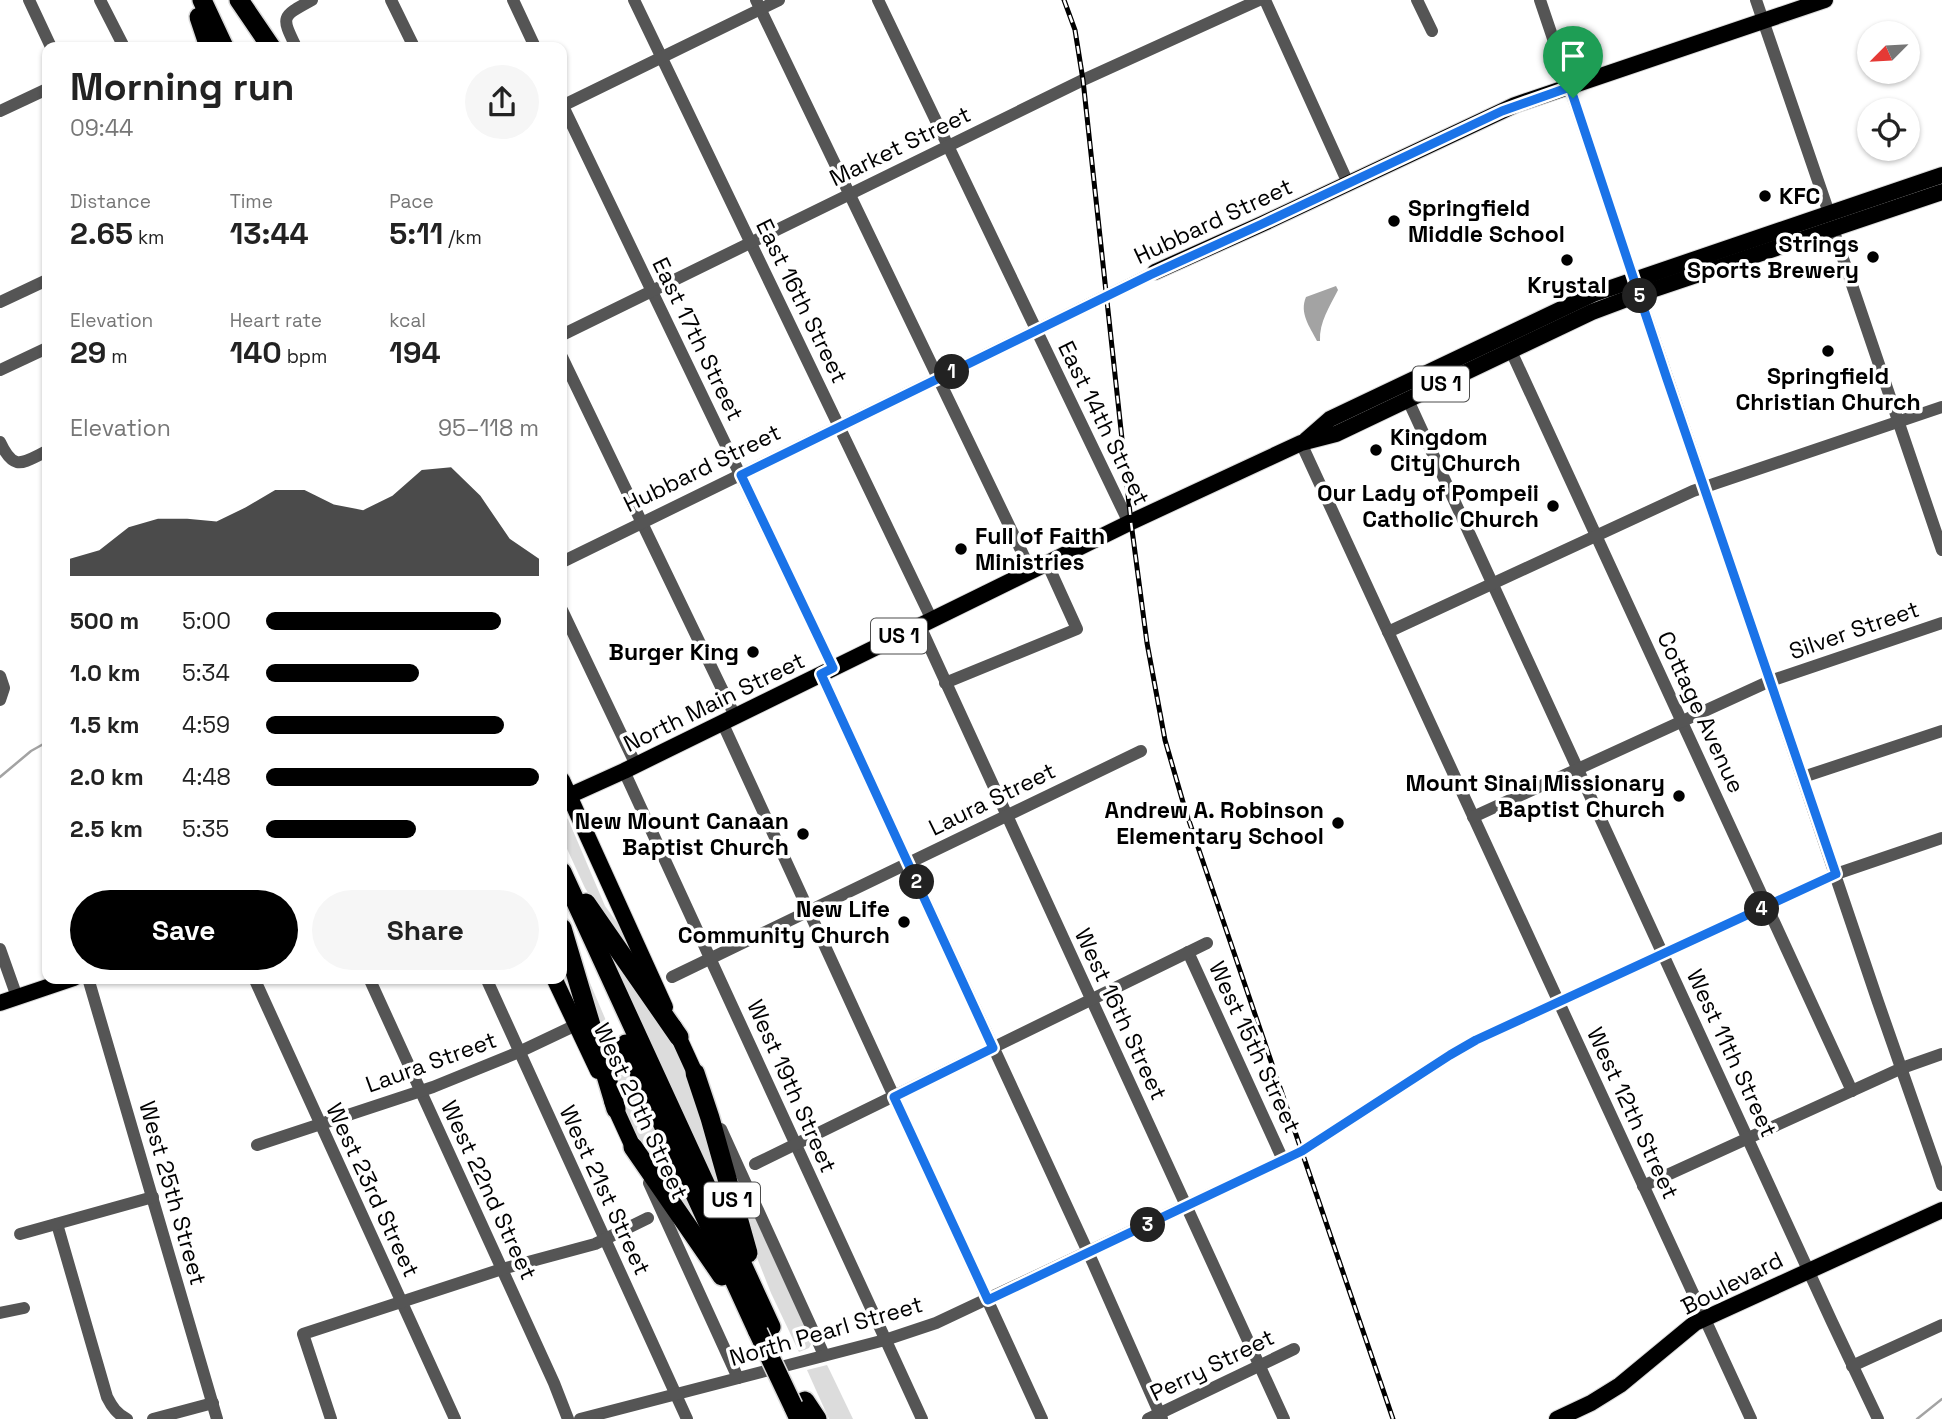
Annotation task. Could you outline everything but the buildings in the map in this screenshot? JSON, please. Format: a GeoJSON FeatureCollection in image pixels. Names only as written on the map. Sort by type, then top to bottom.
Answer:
{"type":"FeatureCollection","features":[{"type":"Feature","properties":{"kind":"highway"},"geometry":{"type":"LineString","coordinates":[[193,0],[206,42]]}},
{"type":"Feature","properties":{"kind":"highway"},"geometry":{"type":"LineString","coordinates":[[202,0],[222,42]]}},
{"type":"Feature","properties":{"kind":"highway"},"geometry":{"type":"LineString","coordinates":[[216,0],[237,42]]}},
{"type":"Feature","properties":{"kind":"highway"},"geometry":{"type":"LineString","coordinates":[[239,0],[268,42]]}},
{"type":"Feature","properties":{"kind":"highway"},"geometry":{"type":"LineString","coordinates":[[567,873],[679,1037]]}},
{"type":"Feature","properties":{"kind":"highway"},"geometry":{"type":"LineString","coordinates":[[567,883],[765,1329]]}},
{"type":"Feature","properties":{"kind":"highway"},"geometry":{"type":"LineString","coordinates":[[567,915],[748,1309]]}},
{"type":"Feature","properties":{"kind":"highway"},"geometry":{"type":"LineString","coordinates":[[567,945],[615,1109]]}},
{"type":"Feature","properties":{"kind":"highway","name":"US 1"},"geometry":{"type":"LineString","coordinates":[[695,1073],[765,1329],[798,1411],[815,1419]]}},
{"type":"Feature","properties":{"kind":"highway"},"geometry":{"type":"LineString","coordinates":[[633,1147],[733,1294],[748,1309]]}},
{"type":"Feature","properties":{"kind":"highway","name":"US 1"},"geometry":{"type":"LineString","coordinates":[[748,1309],[765,1329]]}},
{"type":"Feature","properties":{"kind":"main road","name":"Hubbard Street"},"geometry":{"type":"LineString","coordinates":[[1155,272],[1502,111],[1825,0]]}},
{"type":"Feature","properties":{"kind":"main road","name":"North Main Street"},"geometry":{"type":"LineString","coordinates":[[1301,443],[1330,419],[1574,302],[1637,287],[1831,221],[1942,175]]}},
{"type":"Feature","properties":{"kind":"main road","name":"North Main Street"},"geometry":{"type":"LineString","coordinates":[[1831,221],[1942,192]]}},
{"type":"Feature","properties":{"kind":"main road","name":"North Main Street"},"geometry":{"type":"LineString","coordinates":[[567,797],[1129,523],[1301,443],[1336,434],[1592,312],[1637,287]]}},
{"type":"Feature","properties":{"kind":"main road","name":"US 1"},"geometry":{"type":"LineString","coordinates":[[567,799],[695,1073]]}},
{"type":"Feature","properties":{"kind":"main road"},"geometry":{"type":"LineString","coordinates":[[0,1003],[56,984]]}},
{"type":"Feature","properties":{"kind":"main road","name":"West 20th Street"},"geometry":{"type":"LineString","coordinates":[[557,984],[633,1147]]}},
{"type":"Feature","properties":{"kind":"main road","name":"Boulevard"},"geometry":{"type":"LineString","coordinates":[[1557,1419],[1617,1387],[1704,1318],[1942,1210]]}},
{"type":"Feature","properties":{"kind":"street"},"geometry":{"type":"LineString","coordinates":[[29,0],[49,42]]}},
{"type":"Feature","properties":{"kind":"street"},"geometry":{"type":"LineString","coordinates":[[100,0],[121,42]]}},
{"type":"Feature","properties":{"kind":"street"},"geometry":{"type":"LineString","coordinates":[[294,42],[285,23],[288,14],[312,0]]}},
{"type":"Feature","properties":{"kind":"street"},"geometry":{"type":"LineString","coordinates":[[391,0],[412,42]]}},
{"type":"Feature","properties":{"kind":"street"},"geometry":{"type":"LineString","coordinates":[[513,0],[533,42]]}},
{"type":"Feature","properties":{"kind":"street","name":"East 16th Street"},"geometry":{"type":"LineString","coordinates":[[634,0],[839,427],[926,623]]}},
{"type":"Feature","properties":{"kind":"street"},"geometry":{"type":"LineString","coordinates":[[567,103],[662,57],[759,4],[779,0]]}},
{"type":"Feature","properties":{"kind":"street","name":"East 14th Street"},"geometry":{"type":"LineString","coordinates":[[878,0],[1129,523]]}},
{"type":"Feature","properties":{"kind":"street","name":"Market Street"},"geometry":{"type":"LineString","coordinates":[[567,332],[1083,80],[1259,0]]}},
{"type":"Feature","properties":{"kind":"street"},"geometry":{"type":"LineString","coordinates":[[1265,0],[1348,183]]}},
{"type":"Feature","properties":{"kind":"street"},"geometry":{"type":"LineString","coordinates":[[1417,0],[1432,31]]}},
{"type":"Feature","properties":{"kind":"street"},"geometry":{"type":"LineString","coordinates":[[1540,0],[1942,1185]]}},
{"type":"Feature","properties":{"kind":"street"},"geometry":{"type":"LineString","coordinates":[[1756,0],[1942,550]]}},
{"type":"Feature","properties":{"kind":"street"},"geometry":{"type":"LineString","coordinates":[[759,4],[1031,571]]}},
{"type":"Feature","properties":{"kind":"street"},"geometry":{"type":"LineString","coordinates":[[0,111],[42,91]]}},
{"type":"Feature","properties":{"kind":"street","name":"East 17th Street"},"geometry":{"type":"LineString","coordinates":[[567,115],[741,475],[908,862],[1088,1253],[1157,1417]]}},
{"type":"Feature","properties":{"kind":"street","name":"Hubbard Street"},"geometry":{"type":"LineString","coordinates":[[567,560],[1155,272]]}},
{"type":"Feature","properties":{"kind":"street"},"geometry":{"type":"LineString","coordinates":[[0,302],[42,282]]}},
{"type":"Feature","properties":{"kind":"street"},"geometry":{"type":"LineString","coordinates":[[0,370],[42,350]]}},
{"type":"Feature","properties":{"kind":"street","name":"Cottage Avenue"},"geometry":{"type":"LineString","coordinates":[[1511,351],[1852,1091]]}},
{"type":"Feature","properties":{"kind":"street"},"geometry":{"type":"LineString","coordinates":[[567,366],[642,523],[729,719],[809,911],[1042,1419]]}},
{"type":"Feature","properties":{"kind":"street","name":"West 11th Street"},"geometry":{"type":"LineString","coordinates":[[1408,400],[1878,1419]]}},
{"type":"Feature","properties":{"kind":"street"},"geometry":{"type":"LineString","coordinates":[[1388,632],[1704,487],[1942,407]]}},
{"type":"Feature","properties":{"kind":"street"},"geometry":{"type":"LineString","coordinates":[[0,442],[7,457],[14,462],[24,462],[42,453]]}},
{"type":"Feature","properties":{"kind":"street","name":"West 12th Street"},"geometry":{"type":"LineString","coordinates":[[1301,443],[1752,1419]]}},
{"type":"Feature","properties":{"kind":"street"},"geometry":{"type":"LineString","coordinates":[[945,683],[1077,629],[1047,563]]}},
{"type":"Feature","properties":{"kind":"street","name":"West 19th Street"},"geometry":{"type":"LineString","coordinates":[[567,622],[711,958],[922,1419]]}},
{"type":"Feature","properties":{"kind":"street","name":"West 16th Street"},"geometry":{"type":"LineString","coordinates":[[926,623],[945,683],[1284,1419]]}},
{"type":"Feature","properties":{"kind":"street","name":"Silver Street"},"geometry":{"type":"LineString","coordinates":[[1473,817],[1770,681],[1942,623]]}},
{"type":"Feature","properties":{"kind":"street"},"geometry":{"type":"LineString","coordinates":[[0,676],[4,688],[0,700]]}},
{"type":"Feature","properties":{"kind":"street"},"geometry":{"type":"LineString","coordinates":[[1803,778],[1942,731]]}},
{"type":"Feature","properties":{"kind":"street","name":"Laura Street"},"geometry":{"type":"LineString","coordinates":[[672,977],[1140,751]]}},
{"type":"Feature","properties":{"kind":"street","name":"North Pearl Street"},"geometry":{"type":"LineString","coordinates":[[580,1419],[885,1340],[936,1323],[1313,1145],[1476,1040],[1836,874],[1942,838]]}},
{"type":"Feature","properties":{"kind":"street"},"geometry":{"type":"LineString","coordinates":[[755,1164],[1207,943]]}},
{"type":"Feature","properties":{"kind":"street"},"geometry":{"type":"LineString","coordinates":[[0,949],[17,997]]}},
{"type":"Feature","properties":{"kind":"street","name":"West 15th Street"},"geometry":{"type":"LineString","coordinates":[[1188,952],[1283,1160]]}},
{"type":"Feature","properties":{"kind":"street","name":"West 25th Street"},"geometry":{"type":"LineString","coordinates":[[90,984],[217,1419]]}},
{"type":"Feature","properties":{"kind":"street","name":"West 23rd Street"},"geometry":{"type":"LineString","coordinates":[[257,984],[455,1419]]}},
{"type":"Feature","properties":{"kind":"street","name":"West 22nd Street"},"geometry":{"type":"LineString","coordinates":[[372,984],[568,1419]]}},
{"type":"Feature","properties":{"kind":"street","name":"West 21st Street"},"geometry":{"type":"LineString","coordinates":[[489,984],[687,1419]]}},
{"type":"Feature","properties":{"kind":"street","name":"Laura Street"},"geometry":{"type":"LineString","coordinates":[[257,1145],[420,1091],[519,1052],[576,1025]]}},
{"type":"Feature","properties":{"kind":"street"},"geometry":{"type":"LineString","coordinates":[[1643,1186],[1902,1068],[1942,1054]]}},
{"type":"Feature","properties":{"kind":"street"},"geometry":{"type":"LineString","coordinates":[[695,1073],[824,1355]]}},
{"type":"Feature","properties":{"kind":"street","name":"West 20th Street"},"geometry":{"type":"LineString","coordinates":[[633,1147],[738,1378]]}},
{"type":"Feature","properties":{"kind":"street"},"geometry":{"type":"LineString","coordinates":[[20,1234],[153,1197]]}},
{"type":"Feature","properties":{"kind":"street"},"geometry":{"type":"LineString","coordinates":[[331,1419],[303,1334],[502,1269],[595,1244],[648,1218]]}},
{"type":"Feature","properties":{"kind":"street"},"geometry":{"type":"LineString","coordinates":[[57,1224],[107,1397],[124,1417]]}},
{"type":"Feature","properties":{"kind":"street"},"geometry":{"type":"LineString","coordinates":[[0,1313],[24,1308]]}},
{"type":"Feature","properties":{"kind":"street"},"geometry":{"type":"LineString","coordinates":[[1852,1366],[1942,1325]]}},
{"type":"Feature","properties":{"kind":"street","name":"Perry Street"},"geometry":{"type":"LineString","coordinates":[[1157,1417],[1294,1349]]}},
{"type":"Feature","properties":{"kind":"street"},"geometry":{"type":"LineString","coordinates":[[153,1419],[212,1403]]}},
{"type":"Feature","properties":{"kind":"shaded area"},"geometry":{"type":"Polygon","coordinates":[[[1336,286],[1338,290],[1323,321],[1320,341],[1317,341],[1305,314],[1306,297],[1336,286]]]}},
{"type":"Feature","properties":{"kind":"shaded area"},"geometry":{"type":"Polygon","coordinates":[[[567,818],[605,906],[624,932],[658,1002],[585,888],[567,849],[567,818]]]}},
{"type":"Feature","properties":{"kind":"shaded area"},"geometry":{"type":"Polygon","coordinates":[[[588,912],[645,996],[685,1068],[714,1154],[732,1220],[588,912]]]}},
{"type":"Feature","properties":{"kind":"shaded area"},"geometry":{"type":"Polygon","coordinates":[[[572,941],[625,1065],[714,1255],[656,1174],[617,1098],[572,941]]]}},
{"type":"Feature","properties":{"kind":"shaded area"},"geometry":{"type":"Polygon","coordinates":[[[718,1136],[812,1342],[809,1348],[799,1352],[771,1293],[748,1235],[718,1136]]]}},
{"type":"Feature","properties":{"kind":"shaded area"},"geometry":{"type":"Polygon","coordinates":[[[827,1365],[853,1419],[829,1419],[807,1370],[827,1365]]]}},
{"type":"Feature","properties":{"kind":"waterway"},"geometry":{"type":"LineString","coordinates":[[0,777],[42,745]]}},
{"type":"Feature","properties":{"kind":"waterway"},"geometry":{"type":"LineString","coordinates":[[1917,1419],[1942,1399]]}},
{"type":"Feature","properties":{"kind":"railway"},"geometry":{"type":"LineString","coordinates":[[1064,0],[1075,30],[1083,80],[1131,522],[1147,643],[1165,740],[1185,809],[1393,1419]]}},
{"type":"Feature","properties":{"kind":"place","name":"KFC"},"geometry":{"type":"Point","coordinates":[1765,196]}},
{"type":"Feature","properties":{"kind":"place","name":"Springfield Middle School"},"geometry":{"type":"Point","coordinates":[1394,221]}},
{"type":"Feature","properties":{"kind":"place","name":"Strings Sports Brewery"},"geometry":{"type":"Point","coordinates":[1873,257]}},
{"type":"Feature","properties":{"kind":"place","name":"Krystal"},"geometry":{"type":"Point","coordinates":[1567,260]}},
{"type":"Feature","properties":{"kind":"place","name":"Springfield Christian Church"},"geometry":{"type":"Point","coordinates":[1828,351]}},
{"type":"Feature","properties":{"kind":"place","name":"Kingdom City Church"},"geometry":{"type":"Point","coordinates":[1376,450]}},
{"type":"Feature","properties":{"kind":"place","name":"Our Lady of Pompeii Catholic Church"},"geometry":{"type":"Point","coordinates":[1553,506]}},
{"type":"Feature","properties":{"kind":"place","name":"Full of Faith Ministries"},"geometry":{"type":"Point","coordinates":[961,549]}},
{"type":"Feature","properties":{"kind":"place","name":"Burger King"},"geometry":{"type":"Point","coordinates":[753,652]}},
{"type":"Feature","properties":{"kind":"place","name":"Mount Sinai Missionary Baptist Church"},"geometry":{"type":"Point","coordinates":[1679,796]}},
{"type":"Feature","properties":{"kind":"place","name":"Andrew A. Robinson Elementary School"},"geometry":{"type":"Point","coordinates":[1338,823]}},
{"type":"Feature","properties":{"kind":"place","name":"New Mount Canaan Baptist Church"},"geometry":{"type":"Point","coordinates":[803,834]}},
{"type":"Feature","properties":{"kind":"place","name":"New Life Community Church"},"geometry":{"type":"Point","coordinates":[904,922]}},
{"type":"Feature","properties":{"kind":"route"},"geometry":{"type":"LineString","coordinates":[[1570,87],[1573,98],[1836,874],[1476,1040],[1302,1151],[988,1300],[894,1097],[993,1048],[821,674],[833,668],[741,475],[1150,275],[1515,105],[1570,87]]}}]}
